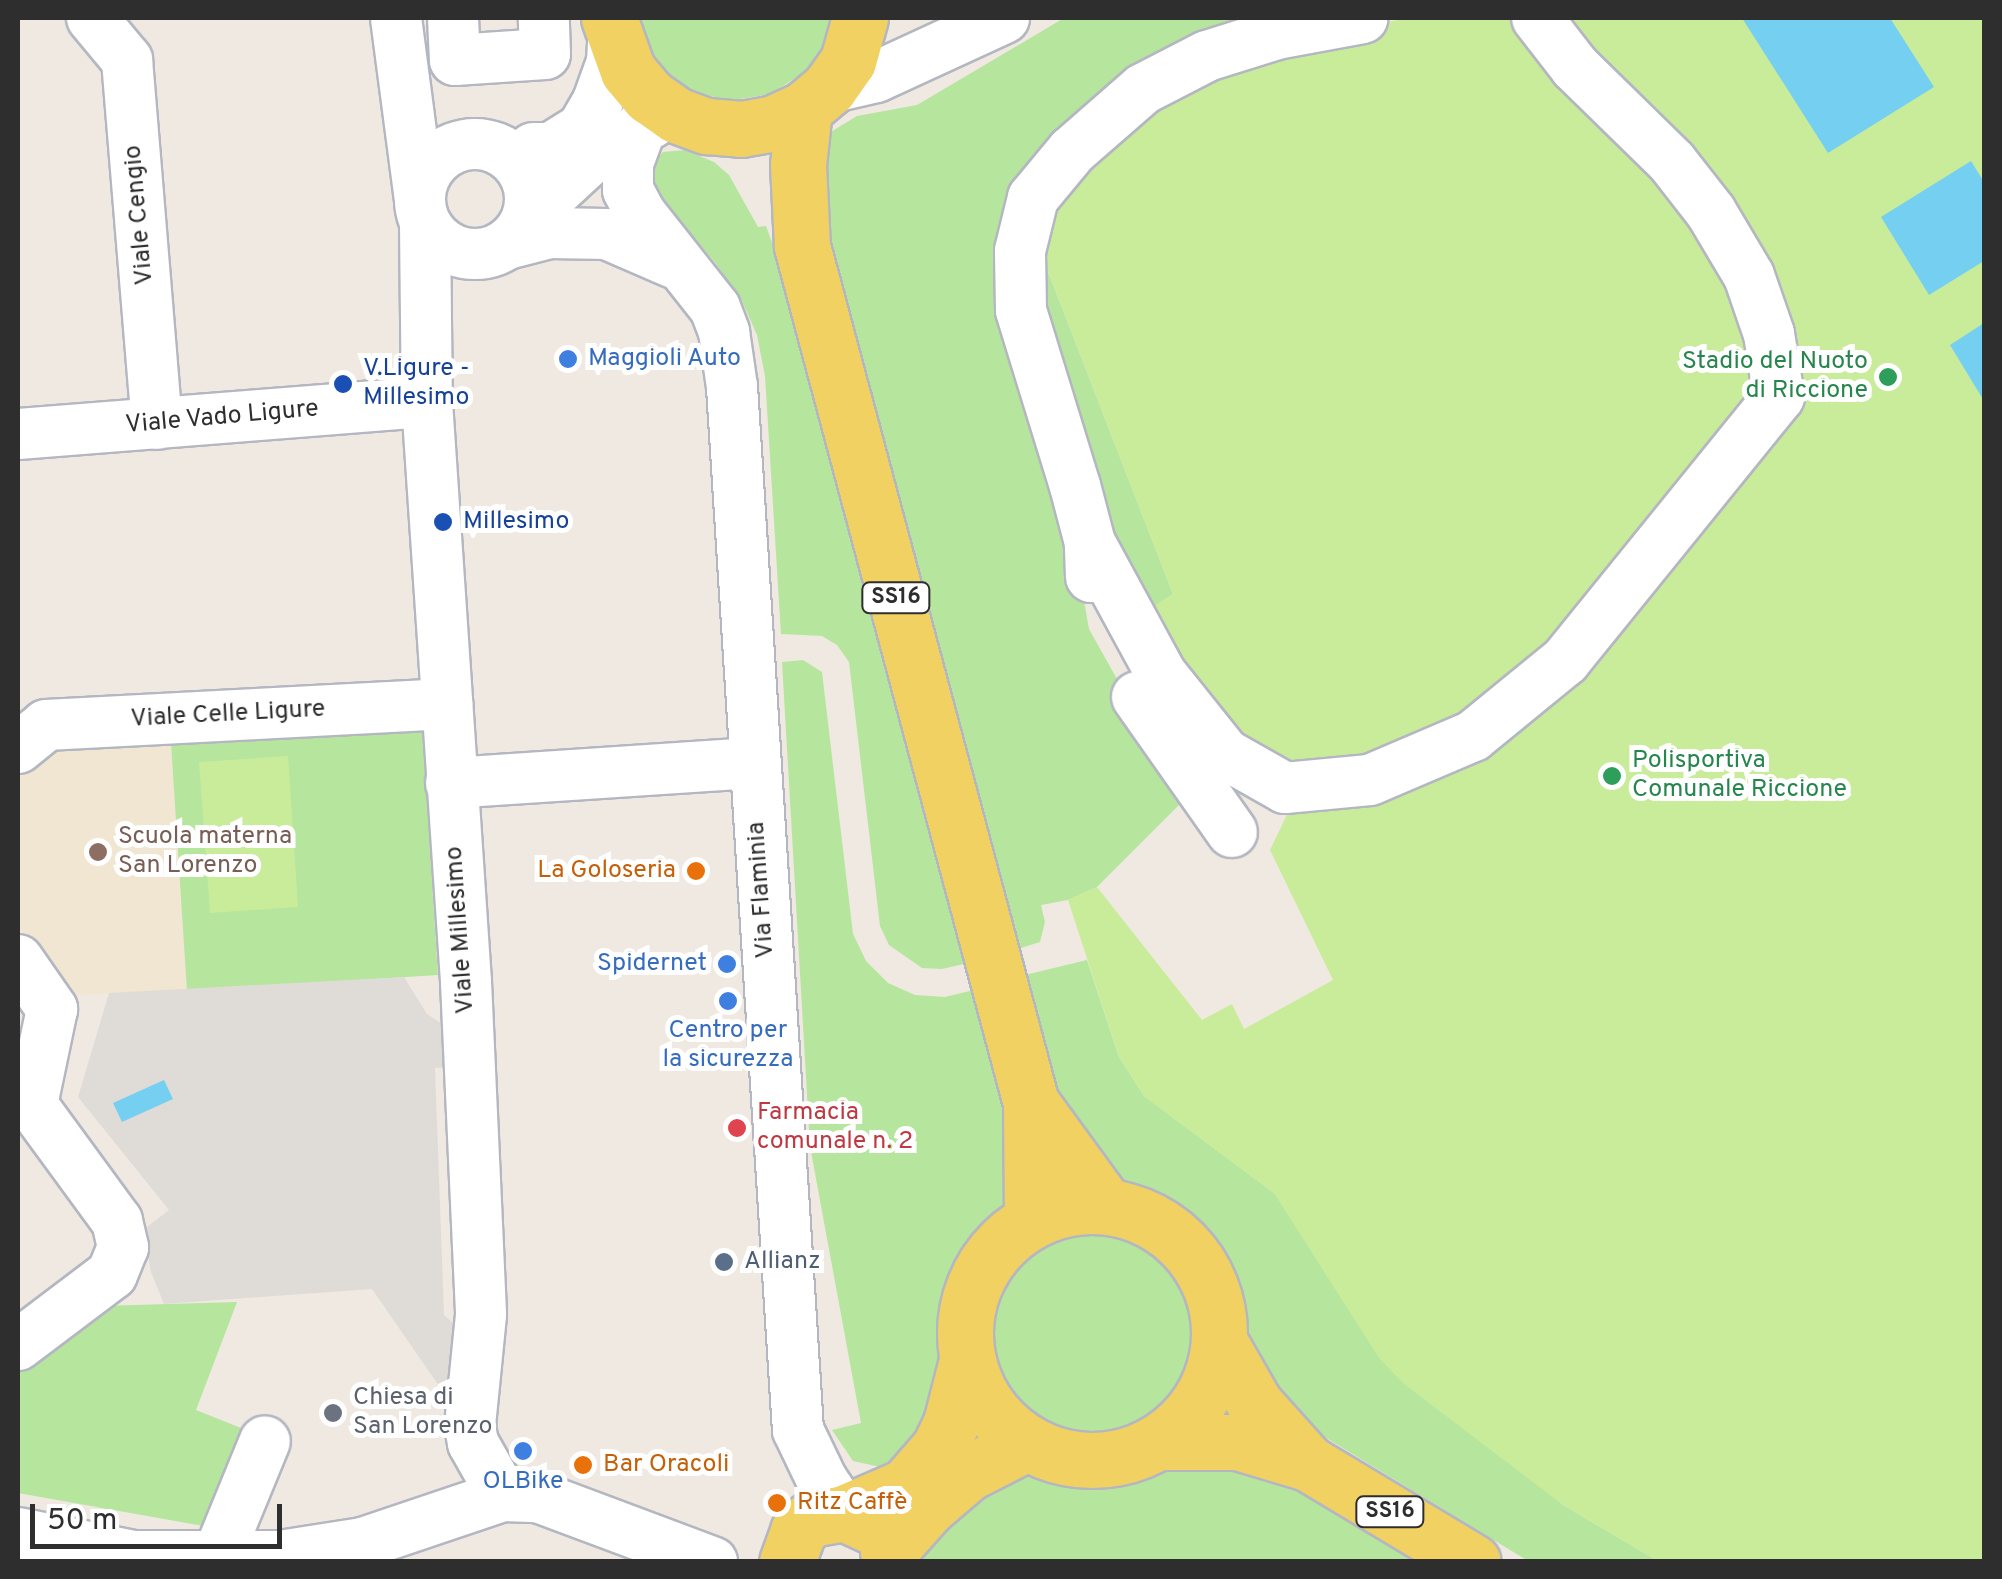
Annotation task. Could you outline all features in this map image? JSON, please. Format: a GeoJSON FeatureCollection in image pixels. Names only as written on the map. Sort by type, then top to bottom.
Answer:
{"type":"FeatureCollection","features":[{"type":"Feature","properties":{"kind":"main road","name":"SS16"},"geometry":{"type":"LineString","coordinates":[[860,18],[848,61],[816,98],[798,165],[802,246],[1031,1104],[1032,1220]]}},
{"type":"Feature","properties":{"kind":"main road","name":"SS16"},"geometry":{"type":"LineString","coordinates":[[611,29],[638,84],[675,122],[766,176],[802,246]]}},
{"type":"Feature","properties":{"kind":"main road"},"geometry":{"type":"LineString","coordinates":[[675,122],[741,129],[774,123],[816,98]]}},
{"type":"Feature","properties":{"kind":"main road","name":"SS16"},"geometry":{"type":"LineString","coordinates":[[1031,1104],[1106,1206]]}},
{"type":"Feature","properties":{"kind":"main road"},"geometry":{"type":"LineString","coordinates":[[1106,1206],[1152,1221],[1190,1252],[1214,1294],[1220,1343],[1201,1399],[1159,1442],[1107,1460],[1079,1460],[1027,1443],[989,1409],[967,1360],[964,1333],[976,1279],[990,1256],[1032,1220],[1056,1210],[1106,1206]]}},
{"type":"Feature","properties":{"kind":"main road","name":"SS16"},"geometry":{"type":"LineString","coordinates":[[1220,1343],[1255,1404],[1308,1463]]}},
{"type":"Feature","properties":{"kind":"main road"},"geometry":{"type":"LineString","coordinates":[[789,1553],[812,1519],[844,1512],[906,1486],[939,1448],[952,1423],[967,1360]]}},
{"type":"Feature","properties":{"kind":"main road","name":"SS16"},"geometry":{"type":"LineString","coordinates":[[1159,1442],[1238,1442],[1308,1463],[1473,1562]]}},
{"type":"Feature","properties":{"kind":"main road"},"geometry":{"type":"LineString","coordinates":[[844,1512],[872,1525],[888,1556],[926,1508],[968,1472],[1027,1443]]}},
{"type":"Feature","properties":{"kind":"street","name":"Viale Cengio"},"geometry":{"type":"LineString","coordinates":[[92,18],[127,60],[157,424]]}},
{"type":"Feature","properties":{"kind":"street","name":"Viale Millesimo"},"geometry":{"type":"LineString","coordinates":[[396,18],[400,82],[422,212],[426,379],[466,982],[481,1315],[470,1426],[473,1443],[503,1496]]}},
{"type":"Feature","properties":{"kind":"street"},"geometry":{"type":"LineString","coordinates":[[453,18],[456,60],[545,54],[544,18]]}},
{"type":"Feature","properties":{"kind":"street"},"geometry":{"type":"LineString","coordinates":[[816,98],[876,77],[1004,18]]}},
{"type":"Feature","properties":{"kind":"street"},"geometry":{"type":"LineString","coordinates":[[1364,18],[1207,56],[1144,90],[1072,151],[1033,198],[1020,251],[1021,310],[1090,543],[1172,688],[1225,754],[1286,788],[1370,780],[1473,736],[1565,661],[1779,396],[1769,334],[1749,276],[1711,212],[1672,162],[1575,68],[1537,18]]}},
{"type":"Feature","properties":{"kind":"street"},"geometry":{"type":"LineString","coordinates":[[479,147],[523,170],[531,203],[506,239],[449,248],[422,212],[430,166],[479,147],[551,148],[582,129],[598,101],[612,62],[611,29]]}},
{"type":"Feature","properties":{"kind":"street","name":"Viale Millesimo"},"geometry":{"type":"LineString","coordinates":[[400,82],[427,128],[479,147]]}},
{"type":"Feature","properties":{"kind":"street","name":"Viale Millesimo"},"geometry":{"type":"LineString","coordinates":[[426,379],[456,287],[596,154],[675,122]]}},
{"type":"Feature","properties":{"kind":"street","name":"Via Flaminia"},"geometry":{"type":"LineString","coordinates":[[675,122],[628,163],[628,190],[640,213],[714,308],[727,350],[798,1430],[822,1480],[844,1512]]}},
{"type":"Feature","properties":{"kind":"street","name":"Via Flaminia"},"geometry":{"type":"LineString","coordinates":[[506,239],[550,233],[607,234],[634,242],[684,269]]}},
{"type":"Feature","properties":{"kind":"street","name":"Viale Vado Ligure"},"geometry":{"type":"LineString","coordinates":[[18,434],[157,424],[426,379]]}},
{"type":"Feature","properties":{"kind":"street"},"geometry":{"type":"LineString","coordinates":[[1090,543],[1092,604],[1132,691],[1232,832]]}},
{"type":"Feature","properties":{"kind":"street","name":"Viale Celle Ligure"},"geometry":{"type":"LineString","coordinates":[[18,746],[46,724],[447,704]]}},
{"type":"Feature","properties":{"kind":"street"},"geometry":{"type":"LineString","coordinates":[[451,783],[754,763]]}},
{"type":"Feature","properties":{"kind":"street"},"geometry":{"type":"LineString","coordinates":[[18,960],[52,1009],[32,1104],[116,1221],[124,1246],[112,1274],[18,1345]]}},
{"type":"Feature","properties":{"kind":"street"},"geometry":{"type":"LineString","coordinates":[[789,1553],[798,1430]]}},
{"type":"Feature","properties":{"kind":"street"},"geometry":{"type":"LineString","coordinates":[[218,1558],[265,1441]]}},
{"type":"Feature","properties":{"kind":"street"},"geometry":{"type":"LineString","coordinates":[[18,1534],[135,1559],[280,1556],[364,1543],[503,1496],[538,1497],[712,1562]]}},
{"type":"Feature","properties":{"kind":"shaded area","name":"Scuola materna San Lorenzo"},"geometry":{"type":"Polygon","coordinates":[[[171,743],[187,991],[66,995],[18,925],[18,778],[53,751],[171,743]]]}},
{"type":"Feature","properties":{"kind":"shaded area"},"geometry":{"type":"Polygon","coordinates":[[[404,977],[427,1014],[444,1025],[457,1066],[435,1068],[444,1315],[468,1336],[448,1399],[372,1289],[164,1304],[151,1272],[143,1230],[169,1210],[78,1097],[109,993],[404,977]]]}},
{"type":"Feature","properties":{"kind":"green space"},"geometry":{"type":"Polygon","coordinates":[[[637,18],[833,18],[818,57],[805,72],[770,94],[729,101],[689,90],[671,79],[646,47],[637,18]]]}},
{"type":"Feature","properties":{"kind":"green space"},"geometry":{"type":"Polygon","coordinates":[[[1064,18],[1306,18],[1016,220],[1089,629],[1155,747],[1193,791],[1097,887],[1068,900],[1041,905],[1045,922],[1040,942],[1021,948],[833,264],[818,159],[829,133],[857,116],[917,105],[1064,18]]]}},
{"type":"Feature","properties":{"kind":"green space","name":"Polisportiva Comunale Riccione"},"geometry":{"type":"Polygon","coordinates":[[[1408,18],[1984,18],[1984,1561],[1658,1561],[1563,1505],[1404,1384],[1379,1358],[1274,1193],[1144,1096],[1119,1057],[1068,900],[1097,887],[1202,1020],[1232,1004],[1244,1029],[1333,980],[1270,850],[1294,800],[1126,625],[1173,594],[1033,233],[1126,117],[1300,39],[1408,18]]]}},
{"type":"Feature","properties":{"kind":"green space"},"geometry":{"type":"Polygon","coordinates":[[[685,150],[714,162],[729,175],[758,227],[766,226],[783,273],[968,963],[942,969],[922,968],[889,945],[880,926],[849,662],[837,645],[822,636],[781,634],[765,376],[757,335],[742,301],[717,265],[698,242],[668,221],[650,194],[653,163],[663,152],[685,150]]]}},
{"type":"Feature","properties":{"kind":"green space"},"geometry":{"type":"Polygon","coordinates":[[[1033,233],[1173,594],[1127,625],[1141,693],[1118,646],[1035,328],[1033,233]]]}},
{"type":"Feature","properties":{"kind":"green space"},"geometry":{"type":"Polygon","coordinates":[[[803,660],[822,672],[853,934],[866,961],[888,983],[915,995],[945,997],[974,990],[1010,1140],[1009,1189],[1001,1209],[960,1261],[948,1288],[942,1317],[947,1375],[933,1424],[885,1468],[853,1461],[832,1430],[861,1423],[810,1146],[782,662],[803,660]]]}},
{"type":"Feature","properties":{"kind":"green space"},"geometry":{"type":"Polygon","coordinates":[[[422,727],[438,975],[187,991],[171,743],[422,727]]]}},
{"type":"Feature","properties":{"kind":"green space"},"geometry":{"type":"Polygon","coordinates":[[[288,756],[298,907],[210,913],[199,762],[288,756]]]}},
{"type":"Feature","properties":{"kind":"green space"},"geometry":{"type":"Polygon","coordinates":[[[1087,960],[1119,1057],[1144,1096],[1274,1193],[1563,1505],[1658,1561],[1528,1561],[1305,1425],[1242,1349],[1237,1290],[1209,1239],[1164,1201],[1110,1174],[1072,1123],[1054,1085],[1025,975],[1087,960]]]}},
{"type":"Feature","properties":{"kind":"green space"},"geometry":{"type":"Polygon","coordinates":[[[1092,1231],[1131,1239],[1164,1261],[1186,1294],[1194,1333],[1186,1372],[1164,1405],[1131,1427],[1092,1435],[1053,1427],[1020,1405],[998,1372],[990,1333],[998,1294],[1020,1261],[1053,1239],[1092,1231]]]}},
{"type":"Feature","properties":{"kind":"green space"},"geometry":{"type":"Polygon","coordinates":[[[237,1302],[196,1410],[246,1430],[209,1527],[18,1493],[18,1372],[101,1306],[237,1302]]]}},
{"type":"Feature","properties":{"kind":"green space"},"geometry":{"type":"Polygon","coordinates":[[[1215,1461],[1296,1483],[1424,1561],[924,1562],[925,1536],[1018,1469],[1054,1479],[1105,1483],[1162,1466],[1215,1461]]]}},
{"type":"Feature","properties":{"kind":"water"},"geometry":{"type":"Polygon","coordinates":[[[1742,18],[1890,18],[1934,87],[1828,153],[1742,18]]]}},
{"type":"Feature","properties":{"kind":"water"},"geometry":{"type":"Polygon","coordinates":[[[1971,161],[1984,182],[1984,261],[1929,295],[1881,217],[1971,161]]]}},
{"type":"Feature","properties":{"kind":"water"},"geometry":{"type":"Polygon","coordinates":[[[1984,323],[1984,401],[1950,345],[1984,323]]]}},
{"type":"Feature","properties":{"kind":"water"},"geometry":{"type":"Polygon","coordinates":[[[164,1080],[173,1099],[122,1122],[113,1103],[164,1080]]]}},
{"type":"Feature","properties":{"kind":"place","name":"Maggioli Auto"},"geometry":{"type":"Point","coordinates":[568,359]}},
{"type":"Feature","properties":{"kind":"place","name":"Stadio del Nuoto di Riccione"},"geometry":{"type":"Point","coordinates":[1888,377]}},
{"type":"Feature","properties":{"kind":"place","name":"V.Ligure - Millesimo"},"geometry":{"type":"Point","coordinates":[343,384]}},
{"type":"Feature","properties":{"kind":"place","name":"Millesimo"},"geometry":{"type":"Point","coordinates":[443,522]}},
{"type":"Feature","properties":{"kind":"place","name":"Polisportiva Comunale Riccione"},"geometry":{"type":"Point","coordinates":[1612,776]}},
{"type":"Feature","properties":{"kind":"place","name":"Scuola materna San Lorenzo"},"geometry":{"type":"Point","coordinates":[98,852]}},
{"type":"Feature","properties":{"kind":"place","name":"La Goloseria"},"geometry":{"type":"Point","coordinates":[696,871]}},
{"type":"Feature","properties":{"kind":"place","name":"Spidernet"},"geometry":{"type":"Point","coordinates":[727,964]}},
{"type":"Feature","properties":{"kind":"place","name":"Centro per la sicurezza"},"geometry":{"type":"Point","coordinates":[728,1001]}},
{"type":"Feature","properties":{"kind":"place","name":"Farmacia comunale n. 2"},"geometry":{"type":"Point","coordinates":[737,1128]}},
{"type":"Feature","properties":{"kind":"place","name":"Allianz"},"geometry":{"type":"Point","coordinates":[724,1262]}},
{"type":"Feature","properties":{"kind":"place","name":"Chiesa di San Lorenzo"},"geometry":{"type":"Point","coordinates":[333,1413]}},
{"type":"Feature","properties":{"kind":"place","name":"OLBike"},"geometry":{"type":"Point","coordinates":[523,1451]}},
{"type":"Feature","properties":{"kind":"place","name":"Bar Oracoli"},"geometry":{"type":"Point","coordinates":[583,1465]}},
{"type":"Feature","properties":{"kind":"place","name":"Ritz Caffè"},"geometry":{"type":"Point","coordinates":[777,1503]}}]}
